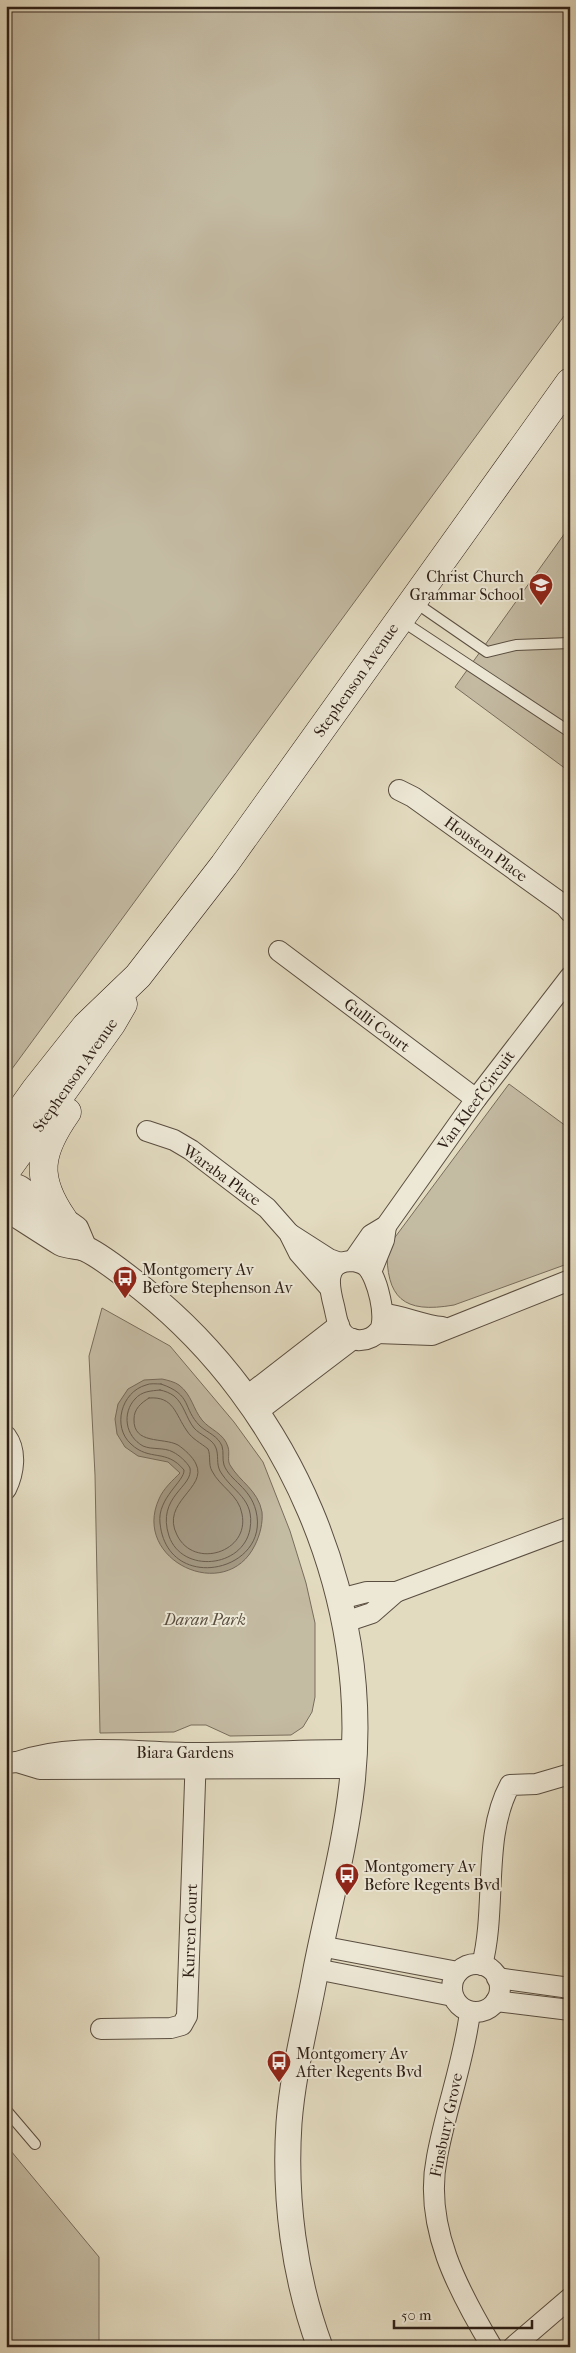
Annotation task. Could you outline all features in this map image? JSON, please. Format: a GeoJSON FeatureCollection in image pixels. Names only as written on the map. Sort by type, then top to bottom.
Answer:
{"type":"FeatureCollection","features":[{"type":"Feature","properties":{"kind":"main road","name":"Stephenson Avenue"},"geometry":{"type":"LineString","coordinates":[[6,1130],[86,1026],[138,976],[224,865],[570,382]]}},
{"type":"Feature","properties":{"kind":"main road","name":"Stephenson Avenue"},"geometry":{"type":"LineString","coordinates":[[6,1171],[112,1023],[138,976]]}},
{"type":"Feature","properties":{"kind":"main road"},"geometry":{"type":"LineString","coordinates":[[63,1219],[44,1185],[43,1173],[48,1148],[52,1134],[104,1060],[112,1023]]}},
{"type":"Feature","properties":{"kind":"street","name":"Houston Place"},"geometry":{"type":"LineString","coordinates":[[399,790],[421,802],[565,906],[570,912]]}},
{"type":"Feature","properties":{"kind":"street","name":"Gulli Court"},"geometry":{"type":"LineString","coordinates":[[279,951],[476,1099]]}},
{"type":"Feature","properties":{"kind":"street","name":"Van Kleef Circuit"},"geometry":{"type":"LineString","coordinates":[[347,1262],[371,1235],[386,1226],[476,1099],[570,977]]}},
{"type":"Feature","properties":{"kind":"street","name":"Waraba Place"},"geometry":{"type":"LineString","coordinates":[[147,1131],[174,1140],[216,1168],[267,1208],[288,1233],[300,1253],[329,1287]]}},
{"type":"Feature","properties":{"kind":"street"},"geometry":{"type":"LineString","coordinates":[[6,1183],[19,1188],[76,1229],[84,1248]]}},
{"type":"Feature","properties":{"kind":"street"},"geometry":{"type":"LineString","coordinates":[[6,1208],[66,1246],[84,1248],[144,1290],[184,1325],[252,1404],[282,1452],[311,1512],[343,1611],[351,1658],[355,1707],[354,1759],[340,1856],[318,1958],[289,2123],[288,2175],[293,2235],[304,2295],[320,2347]]}},
{"type":"Feature","properties":{"kind":"street","name":"Van Kleef Circuit"},"geometry":{"type":"LineString","coordinates":[[371,1272],[384,1240],[386,1226]]}},
{"type":"Feature","properties":{"kind":"street","name":"Waraba Place"},"geometry":{"type":"LineString","coordinates":[[288,1233],[329,1259],[347,1262]]}},
{"type":"Feature","properties":{"kind":"street"},"geometry":{"type":"LineString","coordinates":[[377,1333],[382,1325],[384,1314],[371,1272],[362,1264],[347,1262],[332,1272],[329,1287],[342,1332],[353,1339],[363,1340],[377,1333],[432,1335],[570,1280]]}},
{"type":"Feature","properties":{"kind":"street"},"geometry":{"type":"LineString","coordinates":[[384,1314],[399,1316],[430,1326],[449,1327]]}},
{"type":"Feature","properties":{"kind":"street"},"geometry":{"type":"LineString","coordinates":[[252,1404],[339,1325]]}},
{"type":"Feature","properties":{"kind":"street"},"geometry":{"type":"LineString","coordinates":[[252,1404],[353,1339]]}},
{"type":"Feature","properties":{"kind":"street"},"geometry":{"type":"LineString","coordinates":[[6,1436],[11,1447],[13,1465],[6,1489]]}},
{"type":"Feature","properties":{"kind":"street"},"geometry":{"type":"LineString","coordinates":[[343,1611],[366,1592],[396,1592],[570,1527]]}},
{"type":"Feature","properties":{"kind":"street","name":"Biara Gardens"},"geometry":{"type":"LineString","coordinates":[[12,1763],[39,1754],[75,1751],[196,1760],[354,1759]]}},
{"type":"Feature","properties":{"kind":"street","name":"Kurren Court"},"geometry":{"type":"LineString","coordinates":[[101,2029],[171,2028],[182,2025],[187,2016],[196,1760]]}},
{"type":"Feature","properties":{"kind":"street"},"geometry":{"type":"LineString","coordinates":[[570,1774],[536,1784],[510,1786],[501,1804],[496,1825],[489,1941],[490,1971],[500,1989],[496,2000],[482,2011],[470,2012],[457,2003],[453,1996],[452,1984],[458,1972],[469,1965],[490,1971],[570,1988]]}},
{"type":"Feature","properties":{"kind":"street"},"geometry":{"type":"LineString","coordinates":[[318,1958],[458,1972]]}},
{"type":"Feature","properties":{"kind":"street"},"geometry":{"type":"LineString","coordinates":[[318,1958],[453,1996]]}},
{"type":"Feature","properties":{"kind":"street"},"geometry":{"type":"LineString","coordinates":[[496,2000],[570,2010]]}},
{"type":"Feature","properties":{"kind":"street","name":"Finsbury Grove"},"geometry":{"type":"LineString","coordinates":[[470,2012],[437,2157],[434,2200],[439,2232],[450,2266],[492,2347]]}},
{"type":"Feature","properties":{"kind":"street"},"geometry":{"type":"LineString","coordinates":[[513,2347],[570,2298]]}},
{"type":"Feature","properties":{"kind":"lane"},"geometry":{"type":"LineString","coordinates":[[406,610],[487,652],[516,645],[570,642]]}},
{"type":"Feature","properties":{"kind":"lane"},"geometry":{"type":"LineString","coordinates":[[406,610],[570,732]]}},
{"type":"Feature","properties":{"kind":"lane"},"geometry":{"type":"LineString","coordinates":[[6,2110],[35,2144]]}},
{"type":"Feature","properties":{"kind":"green space"},"geometry":{"type":"Polygon","coordinates":[[[6,6],[570,6],[570,308],[6,1077],[6,6]]]}},
{"type":"Feature","properties":{"kind":"green space","name":"Christ Church Grammar School"},"geometry":{"type":"Polygon","coordinates":[[[570,526],[570,772],[455,687],[570,526]]]}},
{"type":"Feature","properties":{"kind":"green space"},"geometry":{"type":"Polygon","coordinates":[[[509,1084],[570,1129],[570,1263],[454,1305],[422,1307],[410,1304],[401,1299],[394,1290],[390,1279],[387,1248],[509,1084]]]}},
{"type":"Feature","properties":{"kind":"green space","name":"Daran Park"},"geometry":{"type":"Polygon","coordinates":[[[102,1308],[170,1346],[234,1422],[263,1462],[290,1531],[306,1583],[315,1623],[315,1697],[312,1712],[303,1727],[291,1735],[230,1736],[206,1725],[191,1725],[174,1732],[100,1733],[95,1475],[89,1356],[102,1308]]]}},
{"type":"Feature","properties":{"kind":"green space"},"geometry":{"type":"Polygon","coordinates":[[[6,2145],[99,2257],[99,2347],[6,2347],[6,2145]]]}},
{"type":"Feature","properties":{"kind":"water"},"geometry":{"type":"Polygon","coordinates":[[[162,1379],[179,1385],[190,1398],[202,1420],[223,1438],[228,1447],[230,1465],[253,1492],[260,1504],[262,1525],[255,1545],[241,1563],[224,1572],[204,1573],[186,1567],[169,1556],[158,1540],[154,1521],[161,1495],[180,1473],[168,1462],[138,1456],[125,1447],[117,1434],[115,1419],[118,1404],[128,1389],[144,1380],[162,1379]]]}},
{"type":"Feature","properties":{"kind":"place","name":"Christ Church Grammar School"},"geometry":{"type":"Point","coordinates":[541,606]}},
{"type":"Feature","properties":{"kind":"place","name":"Montgomery Av Before Stephenson Av"},"geometry":{"type":"Point","coordinates":[125,1299]}},
{"type":"Feature","properties":{"kind":"place","name":"Montgomery Av Before Regents Bvd"},"geometry":{"type":"Point","coordinates":[347,1896]}},
{"type":"Feature","properties":{"kind":"place","name":"Montgomery Av After Regents Bvd"},"geometry":{"type":"Point","coordinates":[279,2083]}}]}
